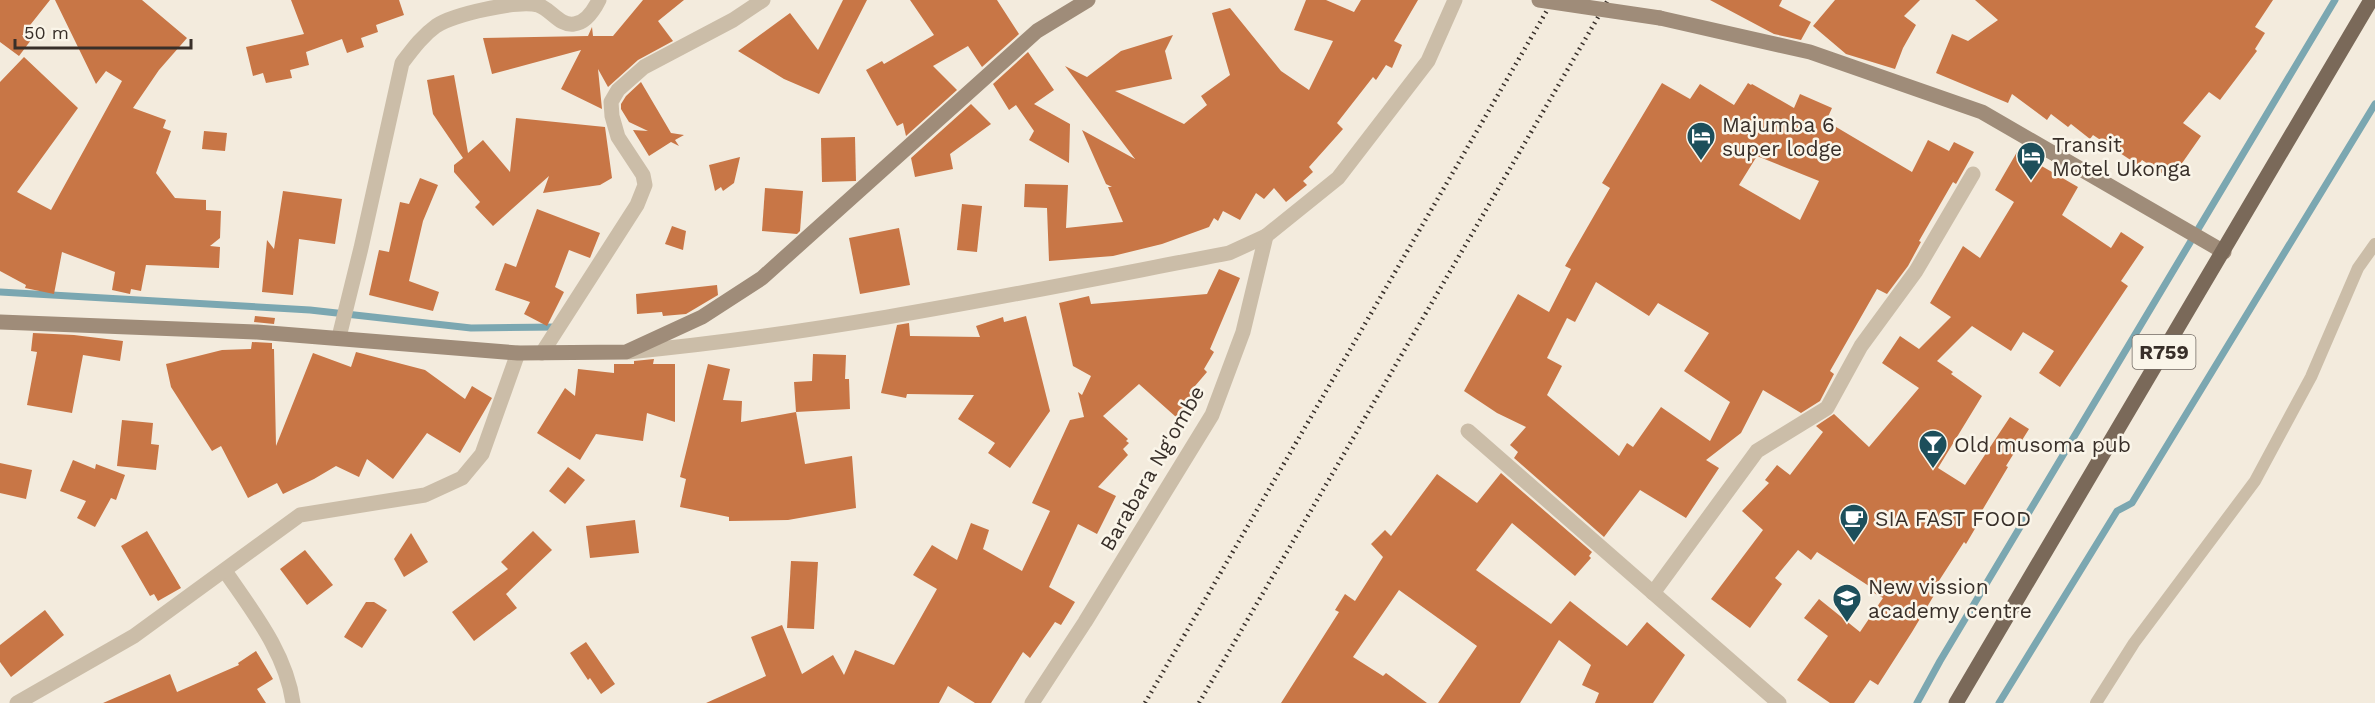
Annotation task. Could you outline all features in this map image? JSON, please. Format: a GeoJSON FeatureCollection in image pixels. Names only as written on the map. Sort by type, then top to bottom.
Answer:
{"type":"FeatureCollection","features":[{"type":"Feature","properties":{"kind":"main road"},"geometry":{"type":"LineString","coordinates":[[0,322],[181,327],[339,337],[518,353],[626,352],[702,317],[762,278],[1037,31],[1088,0]]}},
{"type":"Feature","properties":{"kind":"main road"},"geometry":{"type":"LineString","coordinates":[[1539,0],[1660,18],[1810,52],[1982,112],[2224,252]]}},
{"type":"Feature","properties":{"kind":"main road","name":"R759"},"geometry":{"type":"LineString","coordinates":[[1956,703],[2371,0]]}},
{"type":"Feature","properties":{"kind":"street"},"geometry":{"type":"LineString","coordinates":[[339,337],[402,63],[420,39],[436,26],[454,16],[528,3],[540,5],[567,24],[575,25],[589,17],[599,0]]}},
{"type":"Feature","properties":{"kind":"street"},"geometry":{"type":"LineString","coordinates":[[542,353],[631,215],[645,185],[643,175],[618,137],[612,116],[611,102],[618,90],[652,62],[733,20],[763,0]]}},
{"type":"Feature","properties":{"kind":"street"},"geometry":{"type":"LineString","coordinates":[[626,352],[717,344],[932,310],[1229,253],[1266,236],[1338,178],[1428,62],[1455,0]]}},
{"type":"Feature","properties":{"kind":"street"},"geometry":{"type":"LineString","coordinates":[[1653,593],[1757,451],[1827,408],[1861,346],[1916,271],[1973,174]]}},
{"type":"Feature","properties":{"kind":"street","name":"Barabara Ng'ombe"},"geometry":{"type":"LineString","coordinates":[[1032,703],[1085,622],[1212,415],[1243,332],[1266,236]]}},
{"type":"Feature","properties":{"kind":"street"},"geometry":{"type":"LineString","coordinates":[[17,703],[134,636],[300,515],[425,495],[462,478],[482,454],[518,353]]}},
{"type":"Feature","properties":{"kind":"street"},"geometry":{"type":"LineString","coordinates":[[1468,431],[1779,703]]}},
{"type":"Feature","properties":{"kind":"street"},"geometry":{"type":"LineString","coordinates":[[225,571],[267,634],[290,683],[293,703]]}},
{"type":"Feature","properties":{"kind":"lane"},"geometry":{"type":"LineString","coordinates":[[2096,703],[2134,643],[2255,481],[2311,377],[2358,268],[2375,244]]}},
{"type":"Feature","properties":{"kind":"building"},"geometry":{"type":"Polygon","coordinates":[[[0,0],[50,0],[23,34],[31,40],[19,56],[0,42],[0,0]]]}},
{"type":"Feature","properties":{"kind":"building"},"geometry":{"type":"Polygon","coordinates":[[[55,0],[142,0],[187,38],[159,70],[133,108],[166,120],[163,128],[171,131],[156,173],[175,198],[206,200],[206,210],[221,211],[220,238],[210,246],[220,247],[219,268],[146,265],[141,291],[131,289],[130,294],[112,290],[115,272],[62,252],[54,294],[25,288],[26,285],[0,271],[0,82],[24,57],[78,108],[17,192],[51,210],[122,81],[106,71],[96,84],[55,0]]]}},
{"type":"Feature","properties":{"kind":"building"},"geometry":{"type":"Polygon","coordinates":[[[291,0],[399,0],[404,15],[376,25],[378,32],[361,38],[364,47],[347,53],[342,39],[306,52],[309,65],[290,70],[292,78],[266,83],[263,73],[253,76],[246,47],[304,34],[291,0]]]}},
{"type":"Feature","properties":{"kind":"building"},"geometry":{"type":"Polygon","coordinates":[[[643,0],[684,0],[658,21],[673,41],[638,60],[608,87],[598,69],[602,109],[561,89],[581,50],[492,74],[483,38],[588,36],[592,27],[593,36],[613,36],[643,0]]]}},
{"type":"Feature","properties":{"kind":"building"},"geometry":{"type":"Polygon","coordinates":[[[843,0],[867,0],[819,94],[784,79],[738,51],[790,13],[818,50],[843,0]]]}},
{"type":"Feature","properties":{"kind":"building"},"geometry":{"type":"Polygon","coordinates":[[[910,0],[997,0],[1019,34],[982,67],[968,46],[933,66],[957,90],[906,136],[903,123],[897,126],[866,70],[882,61],[884,64],[934,35],[910,0]]]}},
{"type":"Feature","properties":{"kind":"building"},"geometry":{"type":"Polygon","coordinates":[[[1306,0],[1326,0],[1354,12],[1361,0],[1418,0],[1394,41],[1402,45],[1392,68],[1386,65],[1376,80],[1373,77],[1337,123],[1343,129],[1309,167],[1313,172],[1303,181],[1307,185],[1286,202],[1274,188],[1264,199],[1256,193],[1240,220],[1223,211],[1218,221],[1214,218],[1209,227],[1162,244],[1113,256],[1049,261],[1047,208],[1024,207],[1025,184],[1068,185],[1066,228],[1123,222],[1108,187],[1112,187],[1106,184],[1082,130],[1135,159],[1065,66],[1087,77],[1121,51],[1173,35],[1165,51],[1172,79],[1115,91],[1184,124],[1207,105],[1201,96],[1230,75],[1212,13],[1230,8],[1281,71],[1309,90],[1333,41],[1294,30],[1306,0]]]}},
{"type":"Feature","properties":{"kind":"building"},"geometry":{"type":"Polygon","coordinates":[[[1710,0],[1782,0],[1779,6],[1811,22],[1801,40],[1774,34],[1710,0]]]}},
{"type":"Feature","properties":{"kind":"building"},"geometry":{"type":"Polygon","coordinates":[[[1835,0],[1920,0],[1904,16],[1916,25],[1903,48],[1895,69],[1846,54],[1813,26],[1835,0]]]}},
{"type":"Feature","properties":{"kind":"building"},"geometry":{"type":"Polygon","coordinates":[[[1975,0],[2273,0],[2255,27],[2265,33],[2255,49],[2257,51],[2220,100],[2209,92],[2183,123],[2201,136],[2171,179],[2142,160],[2138,165],[2093,135],[2090,139],[2071,124],[2068,127],[2051,114],[2047,120],[2012,94],[2008,103],[1936,73],[1952,34],[1968,41],[1998,20],[1975,0]]]}},
{"type":"Feature","properties":{"kind":"building"},"geometry":{"type":"Polygon","coordinates":[[[1028,52],[1054,90],[1034,104],[1070,124],[1069,163],[1029,140],[1034,131],[1016,105],[1009,110],[993,84],[1028,52]]]}},
{"type":"Feature","properties":{"kind":"building"},"geometry":{"type":"Polygon","coordinates":[[[454,75],[468,153],[483,140],[510,172],[516,118],[605,127],[612,178],[600,185],[543,193],[549,176],[493,226],[475,207],[480,202],[454,172],[454,165],[463,158],[433,114],[427,80],[454,75]]]}},
{"type":"Feature","properties":{"kind":"building"},"geometry":{"type":"Polygon","coordinates":[[[641,82],[671,133],[684,135],[675,140],[679,146],[671,142],[649,156],[633,130],[648,131],[629,122],[621,109],[626,96],[641,82]]]}},
{"type":"Feature","properties":{"kind":"building"},"geometry":{"type":"Polygon","coordinates":[[[1662,83],[1690,99],[1700,84],[1734,105],[1748,83],[1794,108],[1800,94],[1832,108],[1826,121],[1912,172],[1928,140],[1949,151],[1954,142],[1974,152],[1956,184],[1953,182],[1919,241],[1921,242],[1908,266],[1887,294],[1877,289],[1830,371],[1834,374],[1820,401],[1801,413],[1763,390],[1741,433],[1706,460],[1719,468],[1686,518],[1640,490],[1604,537],[1514,458],[1518,452],[1510,445],[1526,427],[1497,413],[1464,391],[1518,294],[1549,312],[1571,269],[1565,266],[1610,188],[1602,183],[1662,83]],[[1757,156],[1739,185],[1800,220],[1819,181],[1757,156]],[[1596,282],[1575,322],[1567,318],[1547,358],[1562,366],[1547,395],[1619,456],[1627,443],[1633,447],[1661,407],[1710,441],[1730,402],[1684,371],[1709,333],[1658,303],[1649,316],[1596,282]]]}},
{"type":"Feature","properties":{"kind":"building"},"geometry":{"type":"Polygon","coordinates":[[[971,104],[991,124],[950,154],[953,169],[915,177],[911,158],[971,104]]]}},
{"type":"Feature","properties":{"kind":"building"},"geometry":{"type":"Polygon","coordinates":[[[204,131],[227,133],[225,151],[202,149],[204,131]]]}},
{"type":"Feature","properties":{"kind":"building"},"geometry":{"type":"Polygon","coordinates":[[[855,137],[856,181],[822,182],[821,138],[855,137]]]}},
{"type":"Feature","properties":{"kind":"building"},"geometry":{"type":"Polygon","coordinates":[[[2017,152],[2078,187],[2062,215],[2111,248],[2121,232],[2144,247],[2121,281],[2128,286],[2060,387],[2039,373],[2054,351],[2023,332],[2011,351],[1972,326],[1937,361],[1982,396],[1938,468],[1965,485],[2010,417],[2029,429],[2006,466],[2008,467],[1980,514],[1983,515],[1966,544],[1964,542],[1933,590],[1936,592],[1878,685],[1870,680],[1854,703],[1830,703],[1797,680],[1828,636],[1804,618],[1819,599],[1860,632],[1883,598],[1874,593],[1875,590],[1817,552],[1811,560],[1798,550],[1775,578],[1782,584],[1750,628],[1711,599],[1763,530],[1742,511],[1769,483],[1765,480],[1777,465],[1790,475],[1823,432],[1816,426],[1834,414],[1869,447],[1919,388],[1882,363],[1900,336],[1919,349],[1951,317],[1930,303],[1963,246],[1980,258],[2014,202],[1995,190],[2017,152]]]}},
{"type":"Feature","properties":{"kind":"building"},"geometry":{"type":"Polygon","coordinates":[[[740,157],[734,183],[723,191],[721,187],[715,191],[709,165],[740,157]]]}},
{"type":"Feature","properties":{"kind":"building"},"geometry":{"type":"Polygon","coordinates":[[[420,178],[438,185],[423,221],[409,281],[439,292],[433,311],[369,295],[379,250],[389,252],[400,202],[409,204],[420,178]]]}},
{"type":"Feature","properties":{"kind":"building"},"geometry":{"type":"Polygon","coordinates":[[[765,188],[803,191],[800,231],[797,234],[762,231],[765,188]]]}},
{"type":"Feature","properties":{"kind":"building"},"geometry":{"type":"Polygon","coordinates":[[[283,191],[342,199],[335,244],[299,239],[293,295],[262,292],[267,240],[274,249],[283,191]]]}},
{"type":"Feature","properties":{"kind":"building"},"geometry":{"type":"Polygon","coordinates":[[[962,204],[982,206],[977,252],[957,250],[962,204]]]}},
{"type":"Feature","properties":{"kind":"building"},"geometry":{"type":"Polygon","coordinates":[[[537,209],[600,233],[590,258],[569,250],[555,287],[564,292],[547,326],[524,314],[530,302],[495,290],[505,263],[516,267],[537,209]]]}},
{"type":"Feature","properties":{"kind":"building"},"geometry":{"type":"Polygon","coordinates":[[[672,226],[686,231],[683,250],[665,244],[672,226]]]}},
{"type":"Feature","properties":{"kind":"building"},"geometry":{"type":"Polygon","coordinates":[[[899,228],[910,285],[860,294],[849,238],[899,228]]]}},
{"type":"Feature","properties":{"kind":"building"},"geometry":{"type":"Polygon","coordinates":[[[1219,269],[1240,278],[1210,349],[1214,352],[1204,369],[1207,372],[1189,393],[1194,397],[1176,417],[1139,384],[1103,416],[1128,439],[1126,441],[1129,443],[1123,449],[1128,455],[1098,487],[1116,496],[1097,534],[1078,524],[1049,587],[1075,602],[1061,625],[1055,622],[1030,658],[1023,652],[991,703],[975,703],[948,686],[939,703],[706,703],[766,676],[751,637],[782,625],[802,674],[833,655],[844,675],[855,650],[894,665],[937,589],[913,575],[932,545],[957,560],[971,523],[989,530],[983,549],[1022,571],[1050,511],[1032,503],[1070,420],[1084,417],[1078,392],[1082,395],[1091,376],[1073,366],[1059,303],[1089,296],[1091,304],[1207,294],[1219,269]]]}},
{"type":"Feature","properties":{"kind":"building"},"geometry":{"type":"Polygon","coordinates":[[[717,285],[718,295],[686,314],[663,316],[662,312],[637,314],[636,294],[717,285]]]}},
{"type":"Feature","properties":{"kind":"building"},"geometry":{"type":"Polygon","coordinates":[[[255,316],[275,318],[274,324],[254,322],[255,316]]]}},
{"type":"Feature","properties":{"kind":"building"},"geometry":{"type":"Polygon","coordinates":[[[1026,316],[1050,411],[1010,468],[988,453],[995,443],[958,419],[974,395],[907,394],[906,398],[881,393],[897,325],[909,323],[910,336],[980,337],[976,326],[1003,317],[1004,322],[1026,316]]]}},
{"type":"Feature","properties":{"kind":"building"},"geometry":{"type":"Polygon","coordinates":[[[33,333],[123,341],[120,361],[83,355],[72,413],[27,405],[37,352],[31,351],[33,333]]]}},
{"type":"Feature","properties":{"kind":"building"},"geometry":{"type":"Polygon","coordinates":[[[252,342],[272,343],[272,349],[274,349],[276,446],[313,353],[351,367],[356,352],[425,370],[465,399],[472,386],[492,398],[460,453],[427,433],[393,479],[367,459],[359,477],[336,466],[283,494],[277,483],[248,498],[221,446],[212,451],[171,387],[166,364],[222,350],[251,349],[252,342]]]}},
{"type":"Feature","properties":{"kind":"building"},"geometry":{"type":"Polygon","coordinates":[[[813,354],[846,355],[845,379],[849,379],[850,409],[796,412],[794,382],[812,381],[813,354]]]}},
{"type":"Feature","properties":{"kind":"building"},"geometry":{"type":"Polygon","coordinates":[[[654,359],[653,364],[675,364],[675,422],[647,413],[643,441],[596,434],[580,460],[537,433],[565,388],[575,396],[578,369],[614,373],[614,364],[634,364],[634,361],[654,359]]]}},
{"type":"Feature","properties":{"kind":"building"},"geometry":{"type":"Polygon","coordinates":[[[708,364],[730,369],[723,400],[742,401],[741,422],[796,412],[805,464],[852,456],[856,508],[788,520],[729,521],[729,517],[680,507],[686,479],[680,477],[708,364]]]}},
{"type":"Feature","properties":{"kind":"building"},"geometry":{"type":"Polygon","coordinates":[[[122,420],[153,423],[151,444],[159,445],[156,470],[117,466],[122,420]]]}},
{"type":"Feature","properties":{"kind":"building"},"geometry":{"type":"Polygon","coordinates":[[[73,460],[95,469],[96,464],[125,475],[116,500],[111,498],[95,527],[77,518],[86,501],[60,491],[73,460]]]}},
{"type":"Feature","properties":{"kind":"building"},"geometry":{"type":"Polygon","coordinates":[[[0,463],[32,470],[26,499],[0,493],[0,463]]]}},
{"type":"Feature","properties":{"kind":"building"},"geometry":{"type":"Polygon","coordinates":[[[568,467],[585,480],[565,504],[549,491],[568,467]]]}},
{"type":"Feature","properties":{"kind":"building"},"geometry":{"type":"Polygon","coordinates":[[[1501,473],[1592,552],[1589,556],[1591,558],[1575,576],[1512,523],[1476,570],[1551,624],[1570,601],[1627,646],[1647,622],[1685,655],[1653,703],[1595,703],[1599,693],[1582,685],[1591,665],[1559,640],[1520,703],[1438,703],[1477,646],[1399,590],[1353,657],[1383,676],[1386,673],[1427,703],[1281,703],[1339,612],[1335,610],[1345,594],[1355,601],[1383,557],[1371,544],[1385,530],[1391,536],[1437,474],[1477,503],[1501,473]]]}},
{"type":"Feature","properties":{"kind":"building"},"geometry":{"type":"Polygon","coordinates":[[[635,520],[639,553],[590,558],[586,526],[635,520]]]}},
{"type":"Feature","properties":{"kind":"building"},"geometry":{"type":"Polygon","coordinates":[[[147,531],[181,588],[158,601],[154,594],[150,596],[121,546],[147,531]]]}},
{"type":"Feature","properties":{"kind":"building"},"geometry":{"type":"Polygon","coordinates":[[[533,531],[552,550],[506,594],[517,608],[474,641],[452,612],[508,569],[501,562],[533,531]]]}},
{"type":"Feature","properties":{"kind":"building"},"geometry":{"type":"Polygon","coordinates":[[[411,533],[428,562],[404,577],[394,559],[411,533]]]}},
{"type":"Feature","properties":{"kind":"building"},"geometry":{"type":"Polygon","coordinates":[[[305,550],[333,585],[307,605],[280,569],[305,550]]]}},
{"type":"Feature","properties":{"kind":"building"},"geometry":{"type":"Polygon","coordinates":[[[791,561],[818,562],[814,629],[787,628],[791,561]]]}},
{"type":"Feature","properties":{"kind":"building"},"geometry":{"type":"Polygon","coordinates":[[[366,602],[374,602],[387,610],[362,648],[344,637],[366,602]]]}},
{"type":"Feature","properties":{"kind":"building"},"geometry":{"type":"Polygon","coordinates":[[[45,610],[64,635],[11,677],[0,662],[0,645],[45,610]]]}},
{"type":"Feature","properties":{"kind":"building"},"geometry":{"type":"Polygon","coordinates":[[[586,642],[615,684],[601,694],[590,678],[588,680],[570,653],[586,642]]]}},
{"type":"Feature","properties":{"kind":"building"},"geometry":{"type":"Polygon","coordinates":[[[256,651],[273,679],[257,689],[266,703],[103,703],[170,674],[177,692],[239,665],[238,663],[256,651]]]}},
{"type":"Feature","properties":{"kind":"waterway"},"geometry":{"type":"LineString","coordinates":[[1917,703],[2335,0]]}},
{"type":"Feature","properties":{"kind":"waterway"},"geometry":{"type":"LineString","coordinates":[[1999,703],[2117,511],[2132,503],[2375,104]]}},
{"type":"Feature","properties":{"kind":"waterway"},"geometry":{"type":"LineString","coordinates":[[0,292],[310,310],[471,328],[558,327]]}},
{"type":"Feature","properties":{"kind":"railway"},"geometry":{"type":"LineString","coordinates":[[1145,703],[1553,0]]}},
{"type":"Feature","properties":{"kind":"railway"},"geometry":{"type":"LineString","coordinates":[[1199,703],[1608,0]]}},
{"type":"Feature","properties":{"kind":"place","name":"Majumba 6 super lodge"},"geometry":{"type":"Point","coordinates":[1701,162]}},
{"type":"Feature","properties":{"kind":"place","name":"Transit Motel Ukonga"},"geometry":{"type":"Point","coordinates":[2031,182]}},
{"type":"Feature","properties":{"kind":"place","name":"Old musoma pub"},"geometry":{"type":"Point","coordinates":[1933,470]}},
{"type":"Feature","properties":{"kind":"place","name":"SIA FAST FOOD"},"geometry":{"type":"Point","coordinates":[1854,544]}},
{"type":"Feature","properties":{"kind":"place","name":"New vission academy centre"},"geometry":{"type":"Point","coordinates":[1847,624]}}]}
